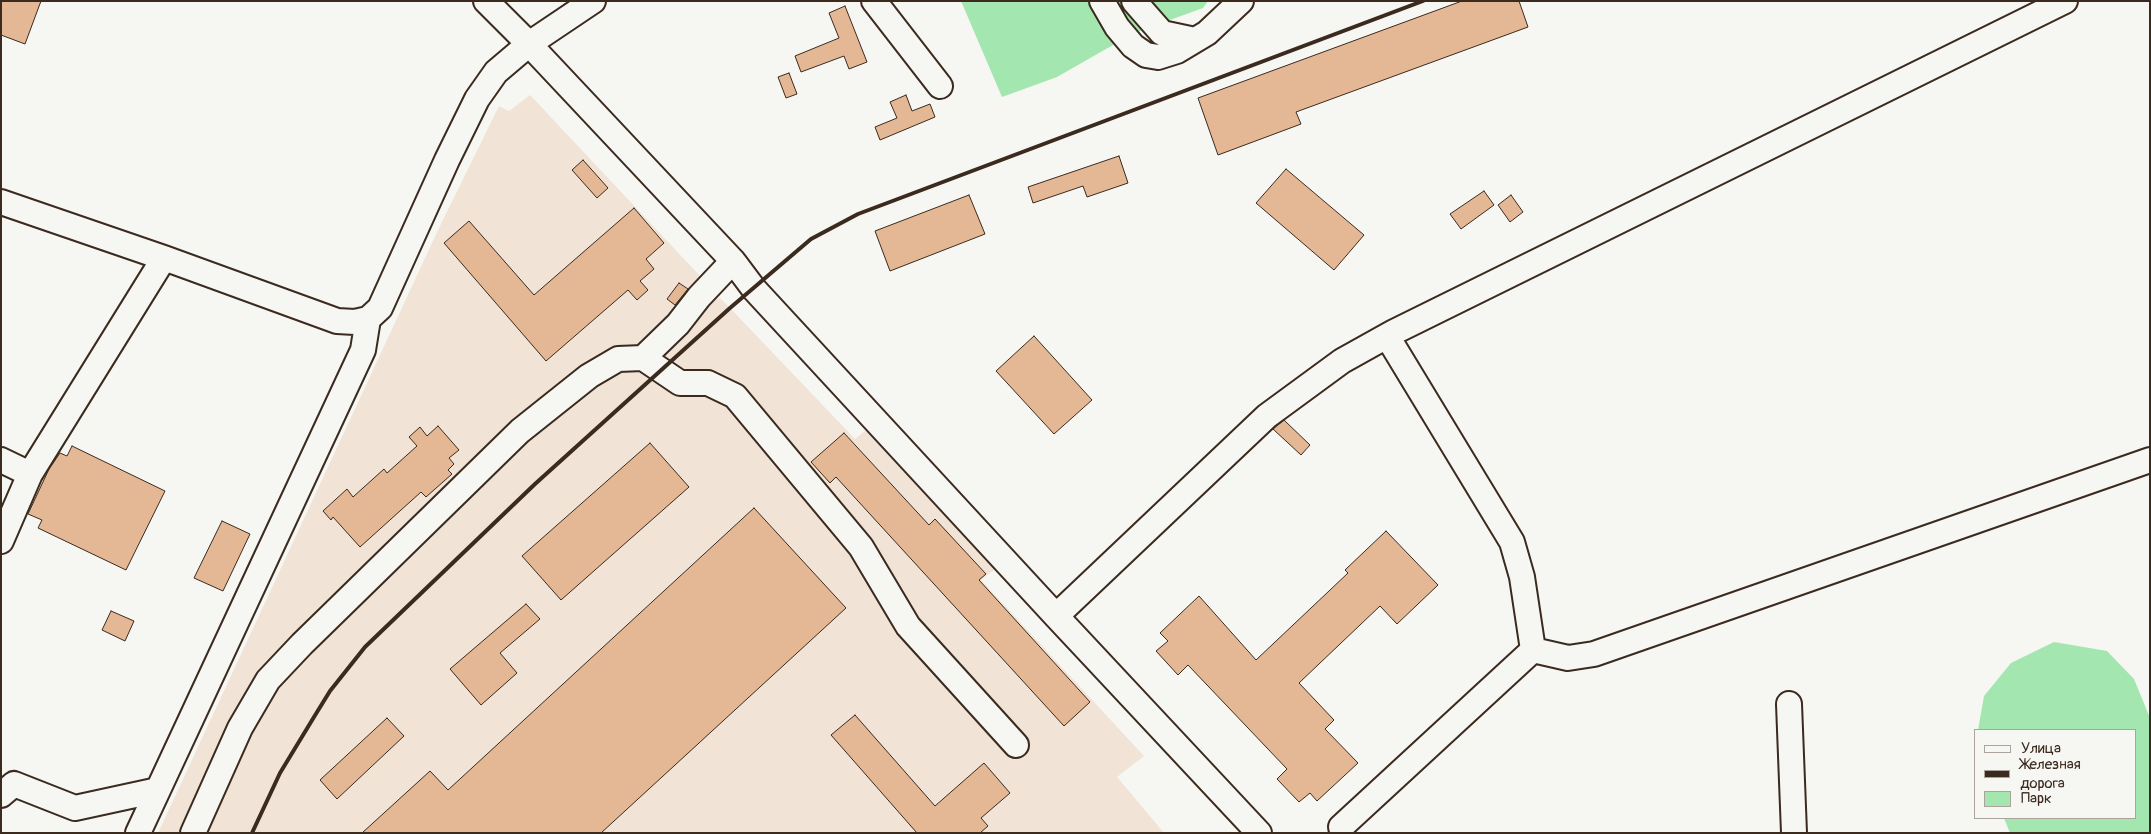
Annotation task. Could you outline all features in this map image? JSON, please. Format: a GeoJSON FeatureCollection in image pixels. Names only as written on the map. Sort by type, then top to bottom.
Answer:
{"type":"FeatureCollection","features":[{"type":"Feature","properties":{"kind":"street"},"geometry":{"type":"LineString","coordinates":[[486,1],[529,44],[733,262],[754,289],[1259,833]]}},
{"type":"Feature","properties":{"kind":"street"},"geometry":{"type":"LineString","coordinates":[[6,204],[164,258],[337,321],[355,322],[368,319],[380,308],[447,160],[477,99],[496,72],[529,44],[593,1]]}},
{"type":"Feature","properties":{"kind":"street"},"geometry":{"type":"LineString","coordinates":[[874,1],[940,86]]}},
{"type":"Feature","properties":{"kind":"street"},"geometry":{"type":"LineString","coordinates":[[1102,1],[1117,27],[1133,46],[1146,55],[1158,57],[1177,50],[1207,33],[1242,1]]}},
{"type":"Feature","properties":{"kind":"street"},"geometry":{"type":"LineString","coordinates":[[1134,1],[1162,33],[1195,40]]}},
{"type":"Feature","properties":{"kind":"street"},"geometry":{"type":"LineString","coordinates":[[1056,616],[1267,416],[1342,361],[1387,336],[2065,1]]}},
{"type":"Feature","properties":{"kind":"street"},"geometry":{"type":"LineString","coordinates":[[1,541],[30,474],[164,258]]}},
{"type":"Feature","properties":{"kind":"street"},"geometry":{"type":"LineString","coordinates":[[643,358],[678,324],[699,297],[733,262]]}},
{"type":"Feature","properties":{"kind":"street"},"geometry":{"type":"LineString","coordinates":[[138,833],[363,350],[368,319]]}},
{"type":"Feature","properties":{"kind":"street"},"geometry":{"type":"LineString","coordinates":[[1387,336],[1512,542],[1522,577],[1533,650]]}},
{"type":"Feature","properties":{"kind":"street"},"geometry":{"type":"LineString","coordinates":[[193,833],[240,728],[268,680],[302,644],[520,431],[589,376],[618,359],[643,358],[680,383],[708,383],[735,396],[861,547],[908,626],[1016,745]]}},
{"type":"Feature","properties":{"kind":"street"},"geometry":{"type":"LineString","coordinates":[[1,460],[30,474]]}},
{"type":"Feature","properties":{"kind":"street"},"geometry":{"type":"LineString","coordinates":[[1533,650],[1568,658],[1594,654],[2150,460]]}},
{"type":"Feature","properties":{"kind":"street"},"geometry":{"type":"LineString","coordinates":[[1341,827],[1533,650]]}},
{"type":"Feature","properties":{"kind":"street"},"geometry":{"type":"LineString","coordinates":[[1789,704],[1794,833]]}},
{"type":"Feature","properties":{"kind":"street"},"geometry":{"type":"LineString","coordinates":[[1,794],[14,784],[75,808],[158,790]]}},
{"type":"Feature","properties":{"kind":"shaded area"},"geometry":{"type":"Polygon","coordinates":[[[530,95],[700,276],[693,290],[705,303],[720,298],[855,439],[870,427],[1000,565],[981,580],[1144,756],[1117,777],[1164,833],[158,833],[439,228],[499,106],[509,111],[530,95]]]}},
{"type":"Feature","properties":{"kind":"green space"},"geometry":{"type":"Polygon","coordinates":[[[961,1],[1208,1],[1203,8],[1134,33],[1057,77],[1002,97],[961,1]]]}},
{"type":"Feature","properties":{"kind":"green space"},"geometry":{"type":"Polygon","coordinates":[[[2054,642],[2107,651],[2134,679],[2150,718],[2150,833],[2010,833],[2004,819],[2136,819],[2136,729],[1978,729],[1984,696],[2011,663],[2054,642]]]}},
{"type":"Feature","properties":{"kind":"building"},"geometry":{"type":"Polygon","coordinates":[[[1,1],[41,1],[25,44],[1,35],[1,1]]]}},
{"type":"Feature","properties":{"kind":"building"},"geometry":{"type":"Polygon","coordinates":[[[1462,1],[1519,1],[1528,27],[1296,112],[1301,124],[1218,155],[1198,98],[1462,1]]]}},
{"type":"Feature","properties":{"kind":"building"},"geometry":{"type":"Polygon","coordinates":[[[845,6],[867,62],[849,69],[844,56],[801,72],[795,56],[839,38],[829,13],[845,6]]]}},
{"type":"Feature","properties":{"kind":"building"},"geometry":{"type":"Polygon","coordinates":[[[789,73],[797,94],[786,98],[778,77],[789,73]]]}},
{"type":"Feature","properties":{"kind":"building"},"geometry":{"type":"Polygon","coordinates":[[[906,95],[912,111],[930,104],[935,117],[880,140],[875,127],[897,118],[890,102],[906,95]]]}},
{"type":"Feature","properties":{"kind":"building"},"geometry":{"type":"Polygon","coordinates":[[[1119,156],[1128,183],[1087,197],[1083,186],[1033,203],[1028,187],[1119,156]]]}},
{"type":"Feature","properties":{"kind":"building"},"geometry":{"type":"Polygon","coordinates":[[[583,160],[608,188],[597,198],[572,170],[583,160]]]}},
{"type":"Feature","properties":{"kind":"building"},"geometry":{"type":"Polygon","coordinates":[[[1286,169],[1364,235],[1334,270],[1256,203],[1286,169]]]}},
{"type":"Feature","properties":{"kind":"building"},"geometry":{"type":"Polygon","coordinates":[[[1484,191],[1494,205],[1461,229],[1450,214],[1484,191]]]}},
{"type":"Feature","properties":{"kind":"building"},"geometry":{"type":"Polygon","coordinates":[[[969,195],[985,234],[890,271],[875,231],[969,195]]]}},
{"type":"Feature","properties":{"kind":"building"},"geometry":{"type":"Polygon","coordinates":[[[1511,195],[1523,212],[1510,222],[1498,205],[1511,195]]]}},
{"type":"Feature","properties":{"kind":"building"},"geometry":{"type":"Polygon","coordinates":[[[634,208],[664,243],[646,259],[654,269],[640,281],[648,290],[637,300],[628,290],[546,361],[444,243],[469,221],[534,295],[634,208]]]}},
{"type":"Feature","properties":{"kind":"building"},"geometry":{"type":"Polygon","coordinates":[[[679,283],[688,289],[675,305],[667,299],[679,283]]]}},
{"type":"Feature","properties":{"kind":"building"},"geometry":{"type":"Polygon","coordinates":[[[1034,336],[1092,400],[1054,434],[996,371],[1034,336]]]}},
{"type":"Feature","properties":{"kind":"building"},"geometry":{"type":"Polygon","coordinates":[[[1284,420],[1310,445],[1301,455],[1273,429],[1284,420]]]}},
{"type":"Feature","properties":{"kind":"building"},"geometry":{"type":"Polygon","coordinates":[[[438,426],[459,450],[449,458],[454,464],[448,470],[452,474],[426,497],[421,492],[360,547],[333,517],[331,520],[323,511],[347,489],[353,497],[384,469],[387,473],[417,446],[409,437],[420,427],[427,436],[438,426]]]}},
{"type":"Feature","properties":{"kind":"building"},"geometry":{"type":"Polygon","coordinates":[[[844,433],[929,525],[935,519],[986,574],[979,580],[1090,702],[1064,726],[836,477],[830,483],[811,462],[844,433]]]}},
{"type":"Feature","properties":{"kind":"building"},"geometry":{"type":"Polygon","coordinates":[[[650,443],[689,487],[561,600],[522,556],[650,443]]]}},
{"type":"Feature","properties":{"kind":"building"},"geometry":{"type":"Polygon","coordinates":[[[72,446],[165,491],[126,570],[38,528],[42,520],[28,514],[49,469],[60,453],[67,456],[72,446]]]}},
{"type":"Feature","properties":{"kind":"building"},"geometry":{"type":"Polygon","coordinates":[[[754,508],[846,608],[601,833],[362,833],[430,771],[448,790],[754,508]]]}},
{"type":"Feature","properties":{"kind":"building"},"geometry":{"type":"Polygon","coordinates":[[[222,521],[250,534],[223,591],[194,578],[222,521]]]}},
{"type":"Feature","properties":{"kind":"building"},"geometry":{"type":"Polygon","coordinates":[[[1386,531],[1438,585],[1397,624],[1380,606],[1299,683],[1334,720],[1325,729],[1358,763],[1317,801],[1310,793],[1299,802],[1277,779],[1287,769],[1188,665],[1178,675],[1156,651],[1168,641],[1160,633],[1199,596],[1256,660],[1348,573],[1345,570],[1386,531]]]}},
{"type":"Feature","properties":{"kind":"building"},"geometry":{"type":"Polygon","coordinates":[[[526,604],[540,619],[500,653],[517,673],[481,705],[450,669],[526,604]]]}},
{"type":"Feature","properties":{"kind":"building"},"geometry":{"type":"Polygon","coordinates":[[[111,611],[134,621],[125,641],[102,630],[111,611]]]}},
{"type":"Feature","properties":{"kind":"building"},"geometry":{"type":"Polygon","coordinates":[[[855,715],[935,806],[984,763],[1010,793],[981,818],[988,826],[980,833],[917,833],[831,735],[855,715]]]}},
{"type":"Feature","properties":{"kind":"building"},"geometry":{"type":"Polygon","coordinates":[[[387,718],[404,736],[337,799],[320,780],[387,718]]]}},
{"type":"Feature","properties":{"kind":"railway"},"geometry":{"type":"LineString","coordinates":[[252,833],[280,773],[314,717],[330,691],[365,647],[535,484],[730,308],[811,239],[858,214],[1423,1]]}}]}
